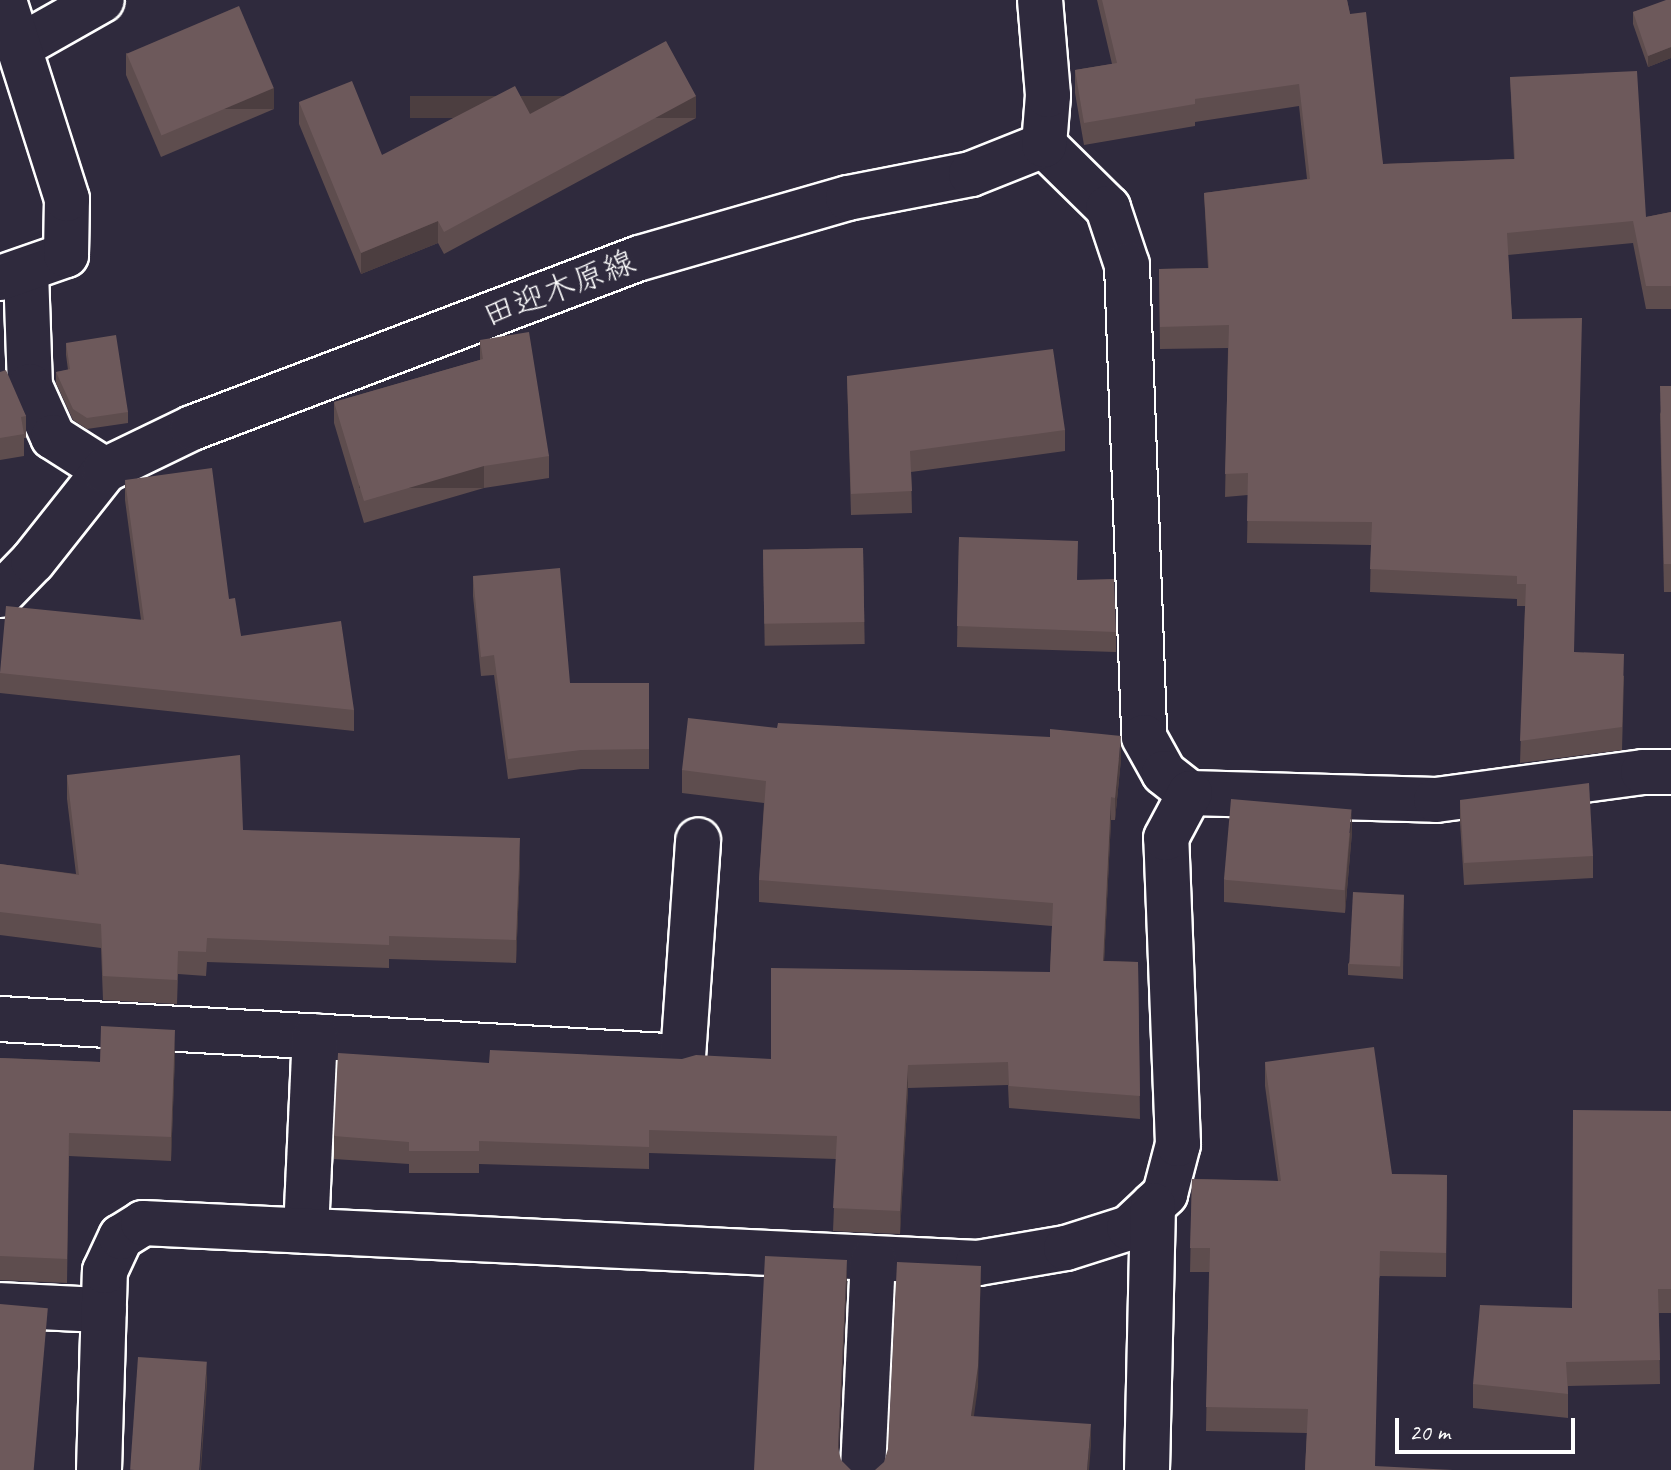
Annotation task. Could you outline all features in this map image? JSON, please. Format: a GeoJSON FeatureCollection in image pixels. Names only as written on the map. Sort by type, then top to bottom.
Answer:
{"type":"FeatureCollection","features":[{"type":"Feature","properties":{"kind":"street"},"geometry":{"type":"LineString","coordinates":[[4,0],[67,199],[66,255],[13,275],[30,386],[53,437],[105,470]]}},
{"type":"Feature","properties":{"kind":"street"},"geometry":{"type":"LineString","coordinates":[[19,47],[102,0]]}},
{"type":"Feature","properties":{"kind":"street"},"geometry":{"type":"LineString","coordinates":[[1040,0],[1048,95],[1044,145],[1108,208],[1127,265],[1144,737],[1164,773],[1190,793],[1436,800],[1643,772],[1671,772]]}},
{"type":"Feature","properties":{"kind":"street","name":"田迎木原線"},"geometry":{"type":"LineString","coordinates":[[0,595],[33,561],[105,470],[192,428],[640,258],[848,198],[971,174],[1044,145]]}},
{"type":"Feature","properties":{"kind":"street"},"geometry":{"type":"LineString","coordinates":[[99,1470],[105,1271],[121,1237],[143,1223],[978,1263],[1066,1248],[1129,1228],[1165,1194],[1178,1144],[1166,838],[1190,793]]}},
{"type":"Feature","properties":{"kind":"street"},"geometry":{"type":"LineString","coordinates":[[0,1019],[683,1057],[698,841]]}},
{"type":"Feature","properties":{"kind":"street"},"geometry":{"type":"LineString","coordinates":[[306,1231],[315,1036]]}},
{"type":"Feature","properties":{"kind":"street"},"geometry":{"type":"LineString","coordinates":[[1147,1470],[1153,1205]]}},
{"type":"Feature","properties":{"kind":"street"},"geometry":{"type":"LineString","coordinates":[[863,1470],[873,1259]]}},
{"type":"Feature","properties":{"kind":"street"},"geometry":{"type":"LineString","coordinates":[[0,1305],[104,1310]]}},
{"type":"Feature","properties":{"kind":"building"},"geometry":{"type":"Polygon","coordinates":[[[1102,0],[1347,0],[1350,14],[1366,12],[1383,164],[1515,159],[1510,77],[1637,71],[1646,217],[1671,212],[1671,286],[1646,286],[1633,221],[1507,233],[1512,319],[1582,318],[1574,652],[1624,654],[1622,727],[1520,741],[1526,584],[1517,584],[1517,576],[1370,569],[1372,522],[1247,521],[1248,473],[1225,474],[1229,325],[1160,327],[1159,269],[1209,268],[1204,193],[1310,179],[1299,84],[1195,99],[1195,104],[1084,123],[1075,70],[1117,63],[1102,0]]]}},
{"type":"Feature","properties":{"kind":"building"},"geometry":{"type":"Polygon","coordinates":[[[1671,0],[1671,47],[1648,56],[1633,12],[1671,0]]]}},
{"type":"Feature","properties":{"kind":"building"},"geometry":{"type":"Polygon","coordinates":[[[239,6],[274,88],[161,136],[127,54],[239,6]]]}},
{"type":"Feature","properties":{"kind":"building"},"geometry":{"type":"Polygon","coordinates":[[[666,41],[696,96],[444,232],[438,221],[361,253],[299,102],[352,81],[382,155],[515,86],[530,114],[666,41]]]}},
{"type":"Feature","properties":{"kind":"building"},"geometry":{"type":"Polygon","coordinates":[[[529,332],[549,456],[484,466],[364,501],[334,402],[483,359],[480,340],[529,332]]]}},
{"type":"Feature","properties":{"kind":"building"},"geometry":{"type":"Polygon","coordinates":[[[116,335],[128,412],[87,418],[73,409],[56,372],[70,369],[66,343],[116,335]]]}},
{"type":"Feature","properties":{"kind":"building"},"geometry":{"type":"Polygon","coordinates":[[[1053,349],[1065,430],[910,451],[912,491],[851,494],[847,376],[1053,349]]]}},
{"type":"Feature","properties":{"kind":"building"},"geometry":{"type":"Polygon","coordinates":[[[6,370],[26,416],[21,417],[24,434],[0,438],[0,372],[6,370]]]}},
{"type":"Feature","properties":{"kind":"building"},"geometry":{"type":"Polygon","coordinates":[[[1660,386],[1671,386],[1671,564],[1664,564],[1660,386]]]}},
{"type":"Feature","properties":{"kind":"building"},"geometry":{"type":"Polygon","coordinates":[[[212,468],[229,599],[235,598],[241,636],[341,621],[354,710],[0,673],[6,606],[144,620],[125,480],[212,468]]]}},
{"type":"Feature","properties":{"kind":"building"},"geometry":{"type":"Polygon","coordinates":[[[959,537],[1078,541],[1077,580],[1114,579],[1116,632],[957,626],[959,537]]]}},
{"type":"Feature","properties":{"kind":"building"},"geometry":{"type":"Polygon","coordinates":[[[863,548],[864,622],[764,624],[763,550],[863,548]]]}},
{"type":"Feature","properties":{"kind":"building"},"geometry":{"type":"Polygon","coordinates":[[[560,568],[570,683],[649,683],[649,749],[581,750],[508,759],[494,655],[481,657],[473,576],[560,568]]]}},
{"type":"Feature","properties":{"kind":"building"},"geometry":{"type":"Polygon","coordinates":[[[688,718],[777,728],[778,723],[1050,737],[1050,729],[1121,736],[1115,798],[1111,797],[1103,961],[1138,962],[1140,1096],[1009,1086],[1008,1062],[908,1065],[900,1211],[833,1208],[837,1136],[649,1130],[649,1147],[479,1141],[479,1151],[409,1151],[409,1142],[334,1136],[338,1053],[489,1063],[490,1050],[682,1059],[696,1055],[771,1059],[771,968],[1050,972],[1053,903],[759,880],[766,781],[682,770],[688,718]]]}},
{"type":"Feature","properties":{"kind":"building"},"geometry":{"type":"Polygon","coordinates":[[[240,755],[243,830],[520,838],[516,940],[389,936],[389,945],[207,938],[206,952],[178,951],[177,980],[103,976],[101,924],[0,912],[0,864],[79,875],[67,775],[240,755]]]}},
{"type":"Feature","properties":{"kind":"building"},"geometry":{"type":"Polygon","coordinates":[[[1589,783],[1593,856],[1464,863],[1460,800],[1589,783]]]}},
{"type":"Feature","properties":{"kind":"building"},"geometry":{"type":"Polygon","coordinates":[[[1231,799],[1352,810],[1344,890],[1224,880],[1231,799]]]}},
{"type":"Feature","properties":{"kind":"building"},"geometry":{"type":"Polygon","coordinates":[[[1353,892],[1404,895],[1400,967],[1349,964],[1353,892]]]}},
{"type":"Feature","properties":{"kind":"building"},"geometry":{"type":"Polygon","coordinates":[[[101,1026],[175,1030],[171,1137],[69,1133],[67,1259],[0,1256],[0,1058],[100,1062],[101,1026]]]}},
{"type":"Feature","properties":{"kind":"building"},"geometry":{"type":"Polygon","coordinates":[[[1374,1047],[1392,1174],[1447,1175],[1446,1253],[1380,1251],[1375,1466],[1453,1470],[1305,1470],[1308,1409],[1206,1407],[1210,1248],[1190,1248],[1192,1179],[1281,1181],[1265,1062],[1374,1047]]]}},
{"type":"Feature","properties":{"kind":"building"},"geometry":{"type":"Polygon","coordinates":[[[1573,1110],[1671,1111],[1671,1289],[1658,1289],[1660,1360],[1566,1362],[1568,1394],[1473,1384],[1480,1305],[1572,1308],[1573,1110]]]}},
{"type":"Feature","properties":{"kind":"building"},"geometry":{"type":"Polygon","coordinates":[[[765,1256],[847,1260],[838,1448],[841,1460],[851,1470],[754,1470],[765,1256]]]}},
{"type":"Feature","properties":{"kind":"building"},"geometry":{"type":"Polygon","coordinates":[[[897,1262],[981,1266],[978,1366],[971,1416],[1091,1424],[1087,1470],[875,1470],[884,1462],[888,1449],[897,1262]]]}},
{"type":"Feature","properties":{"kind":"building"},"geometry":{"type":"Polygon","coordinates":[[[0,1304],[48,1308],[34,1470],[0,1470],[0,1304]]]}},
{"type":"Feature","properties":{"kind":"building"},"geometry":{"type":"Polygon","coordinates":[[[138,1357],[207,1362],[199,1470],[130,1470],[138,1357]]]}}]}
